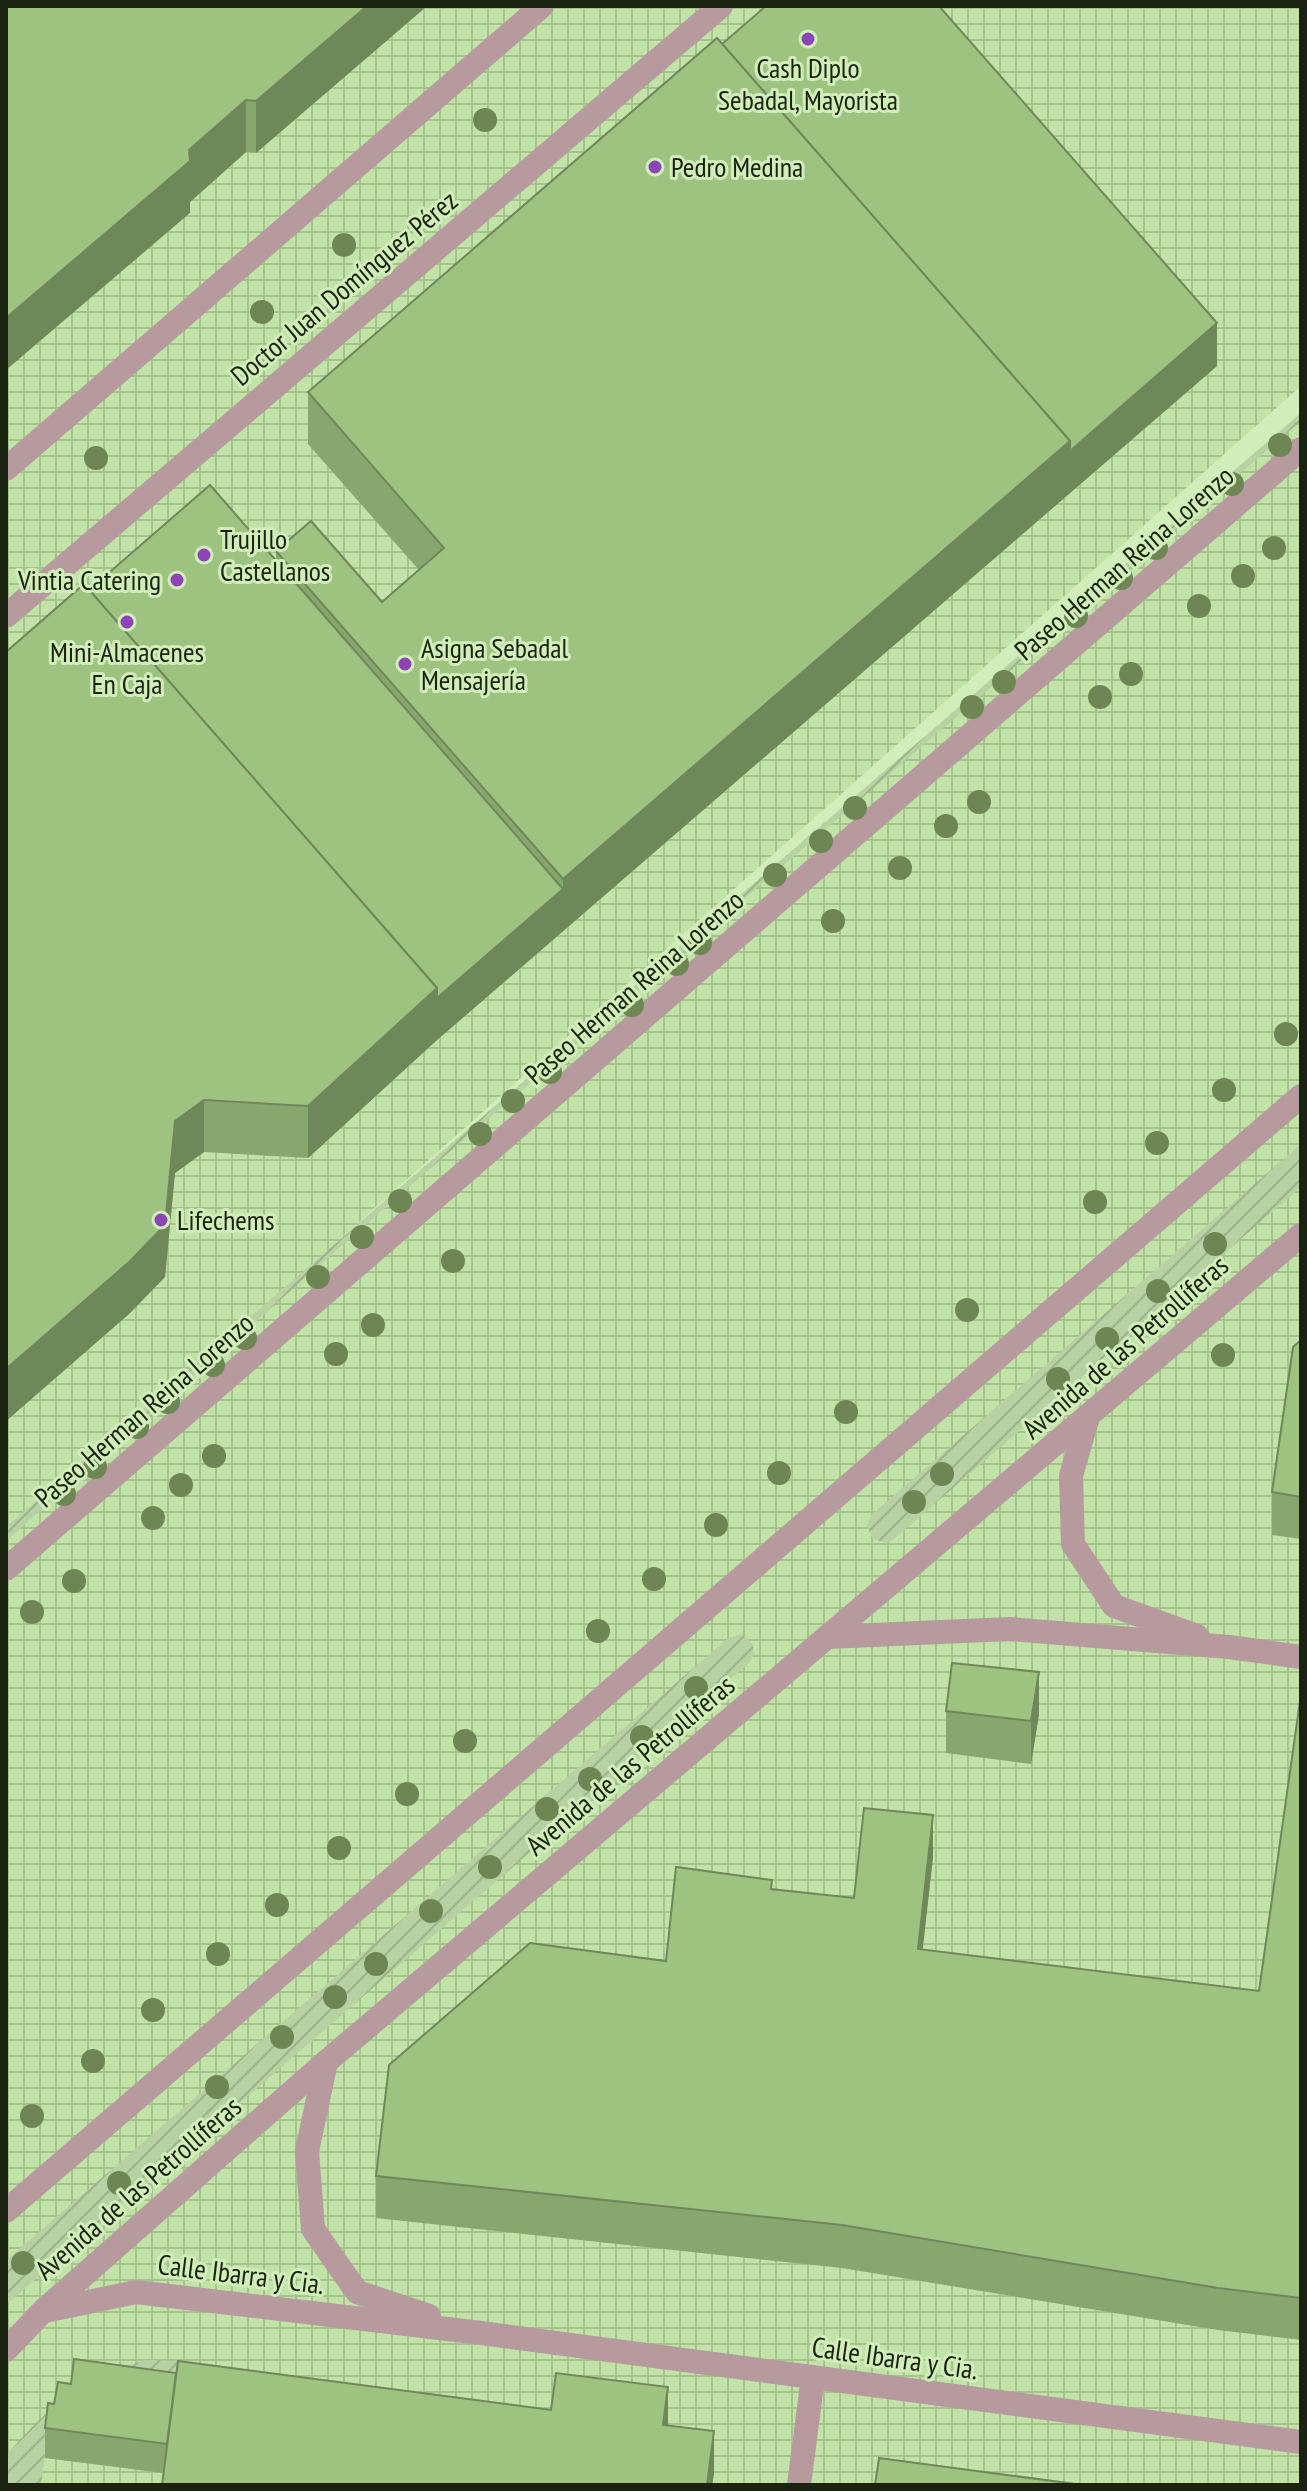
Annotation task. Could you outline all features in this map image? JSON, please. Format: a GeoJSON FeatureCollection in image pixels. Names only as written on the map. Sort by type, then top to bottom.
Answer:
{"type":"FeatureCollection","features":[{"type":"Feature","properties":{"kind":"street"},"geometry":{"type":"LineString","coordinates":[[6,469],[542,6]]}},
{"type":"Feature","properties":{"kind":"street","name":"Doctor Juan Domínguez Pérez"},"geometry":{"type":"LineString","coordinates":[[6,616],[721,6]]}},
{"type":"Feature","properties":{"kind":"street","name":"Paseo Herman Reina Lorenzo"},"geometry":{"type":"LineString","coordinates":[[6,1569],[1301,449]]}},
{"type":"Feature","properties":{"kind":"street"},"geometry":{"type":"LineString","coordinates":[[6,2211],[1301,1096]]}},
{"type":"Feature","properties":{"kind":"street","name":"Avenida de las Petrollíferas"},"geometry":{"type":"LineString","coordinates":[[6,2350],[43,2311],[326,2062],[1087,1420],[1301,1235]]}},
{"type":"Feature","properties":{"kind":"street"},"geometry":{"type":"LineString","coordinates":[[1087,1420],[1071,1476],[1073,1544],[1114,1606],[1229,1647]]}},
{"type":"Feature","properties":{"kind":"street"},"geometry":{"type":"LineString","coordinates":[[827,1637],[1010,1629],[1229,1647],[1301,1657]]}},
{"type":"Feature","properties":{"kind":"street","name":"Calle Ibarra y Cia."},"geometry":{"type":"LineString","coordinates":[[326,2062],[307,2151],[313,2229],[357,2292],[481,2333]]}},
{"type":"Feature","properties":{"kind":"street","name":"Calle Ibarra y Cia."},"geometry":{"type":"LineString","coordinates":[[43,2311],[136,2292],[481,2333],[1301,2442]]}},
{"type":"Feature","properties":{"kind":"street"},"geometry":{"type":"LineString","coordinates":[[799,2485],[813,2377]]}},
{"type":"Feature","properties":{"kind":"shaded area"},"geometry":{"type":"Polygon","coordinates":[[[6,6],[1301,6],[1301,386],[334,1244],[1301,413],[1301,2485],[6,2485],[6,6]]]}},
{"type":"Feature","properties":{"kind":"shaded area"},"geometry":{"type":"Polygon","coordinates":[[[1301,413],[1301,421],[411,1185],[6,1541],[6,1527],[1301,413]]]}},
{"type":"Feature","properties":{"kind":"shaded area"},"geometry":{"type":"Polygon","coordinates":[[[1301,1144],[1301,1187],[893,1540],[885,1543],[872,1538],[867,1525],[871,1515],[1301,1144]]]}},
{"type":"Feature","properties":{"kind":"shaded area"},"geometry":{"type":"Polygon","coordinates":[[[742,1634],[753,1644],[754,1655],[749,1663],[6,2305],[6,2261],[18,2250],[727,1639],[742,1634]]]}},
{"type":"Feature","properties":{"kind":"shaded area"},"geometry":{"type":"Polygon","coordinates":[[[145,2360],[185,2361],[178,2403],[48,2434],[41,2485],[6,2485],[6,2456],[52,2409],[84,2386],[145,2360]]]}},
{"type":"Feature","properties":{"kind":"building"},"geometry":{"type":"Polygon","coordinates":[[[6,6],[367,6],[256,101],[246,100],[189,150],[190,161],[6,318],[6,6]]]}},
{"type":"Feature","properties":{"kind":"building"},"geometry":{"type":"Polygon","coordinates":[[[766,6],[939,6],[1217,323],[1070,451],[1070,441],[722,44],[766,6]]]}},
{"type":"Feature","properties":{"kind":"building"},"geometry":{"type":"Polygon","coordinates":[[[717,38],[1070,441],[563,879],[276,551],[311,521],[382,602],[444,548],[308,392],[717,38]]]}},
{"type":"Feature","properties":{"kind":"building"},"geometry":{"type":"Polygon","coordinates":[[[210,485],[563,889],[437,998],[437,988],[89,590],[210,485]]]}},
{"type":"Feature","properties":{"kind":"building"},"geometry":{"type":"Polygon","coordinates":[[[84,584],[437,988],[308,1106],[204,1100],[175,1121],[165,1225],[129,1262],[6,1369],[6,652],[84,584]]]}},
{"type":"Feature","properties":{"kind":"building"},"geometry":{"type":"Polygon","coordinates":[[[1301,1340],[1301,1497],[1272,1492],[1293,1347],[1301,1340]]]}},
{"type":"Feature","properties":{"kind":"building"},"geometry":{"type":"Polygon","coordinates":[[[952,1663],[1039,1672],[1031,1721],[946,1711],[952,1663]]]}},
{"type":"Feature","properties":{"kind":"building"},"geometry":{"type":"Polygon","coordinates":[[[1300,1701],[1301,2298],[1218,2288],[842,2225],[376,2176],[389,2065],[530,1943],[666,1961],[676,1867],[772,1880],[771,1889],[854,1898],[864,1808],[933,1815],[918,1949],[1259,1991],[1300,1701]]]}},
{"type":"Feature","properties":{"kind":"building"},"geometry":{"type":"Polygon","coordinates":[[[74,2359],[176,2373],[167,2444],[45,2428],[48,2403],[54,2404],[58,2382],[71,2384],[74,2359]]]}},
{"type":"Feature","properties":{"kind":"building"},"geometry":{"type":"Polygon","coordinates":[[[178,2361],[551,2410],[556,2373],[668,2387],[663,2425],[714,2431],[707,2485],[162,2485],[178,2361]]]}},
{"type":"Feature","properties":{"kind":"building"},"geometry":{"type":"Polygon","coordinates":[[[879,2458],[1083,2485],[875,2485],[879,2458]]]}},
{"type":"Feature","properties":{"kind":"place","name":"Cash Diplo Sebadal, Mayorista"},"geometry":{"type":"Point","coordinates":[808,39]}},
{"type":"Feature","properties":{"kind":"place","name":"Pedro Medina"},"geometry":{"type":"Point","coordinates":[655,167]}},
{"type":"Feature","properties":{"kind":"place","name":"Trujillo Castellanos"},"geometry":{"type":"Point","coordinates":[204,555]}},
{"type":"Feature","properties":{"kind":"place","name":"Vintia Catering"},"geometry":{"type":"Point","coordinates":[177,580]}},
{"type":"Feature","properties":{"kind":"place","name":"Mini-Almacenes En Caja"},"geometry":{"type":"Point","coordinates":[127,622]}},
{"type":"Feature","properties":{"kind":"place","name":"Asigna Sebadal Mensajería"},"geometry":{"type":"Point","coordinates":[405,664]}},
{"type":"Feature","properties":{"kind":"place","name":"Lifechems"},"geometry":{"type":"Point","coordinates":[161,1220]}}]}
